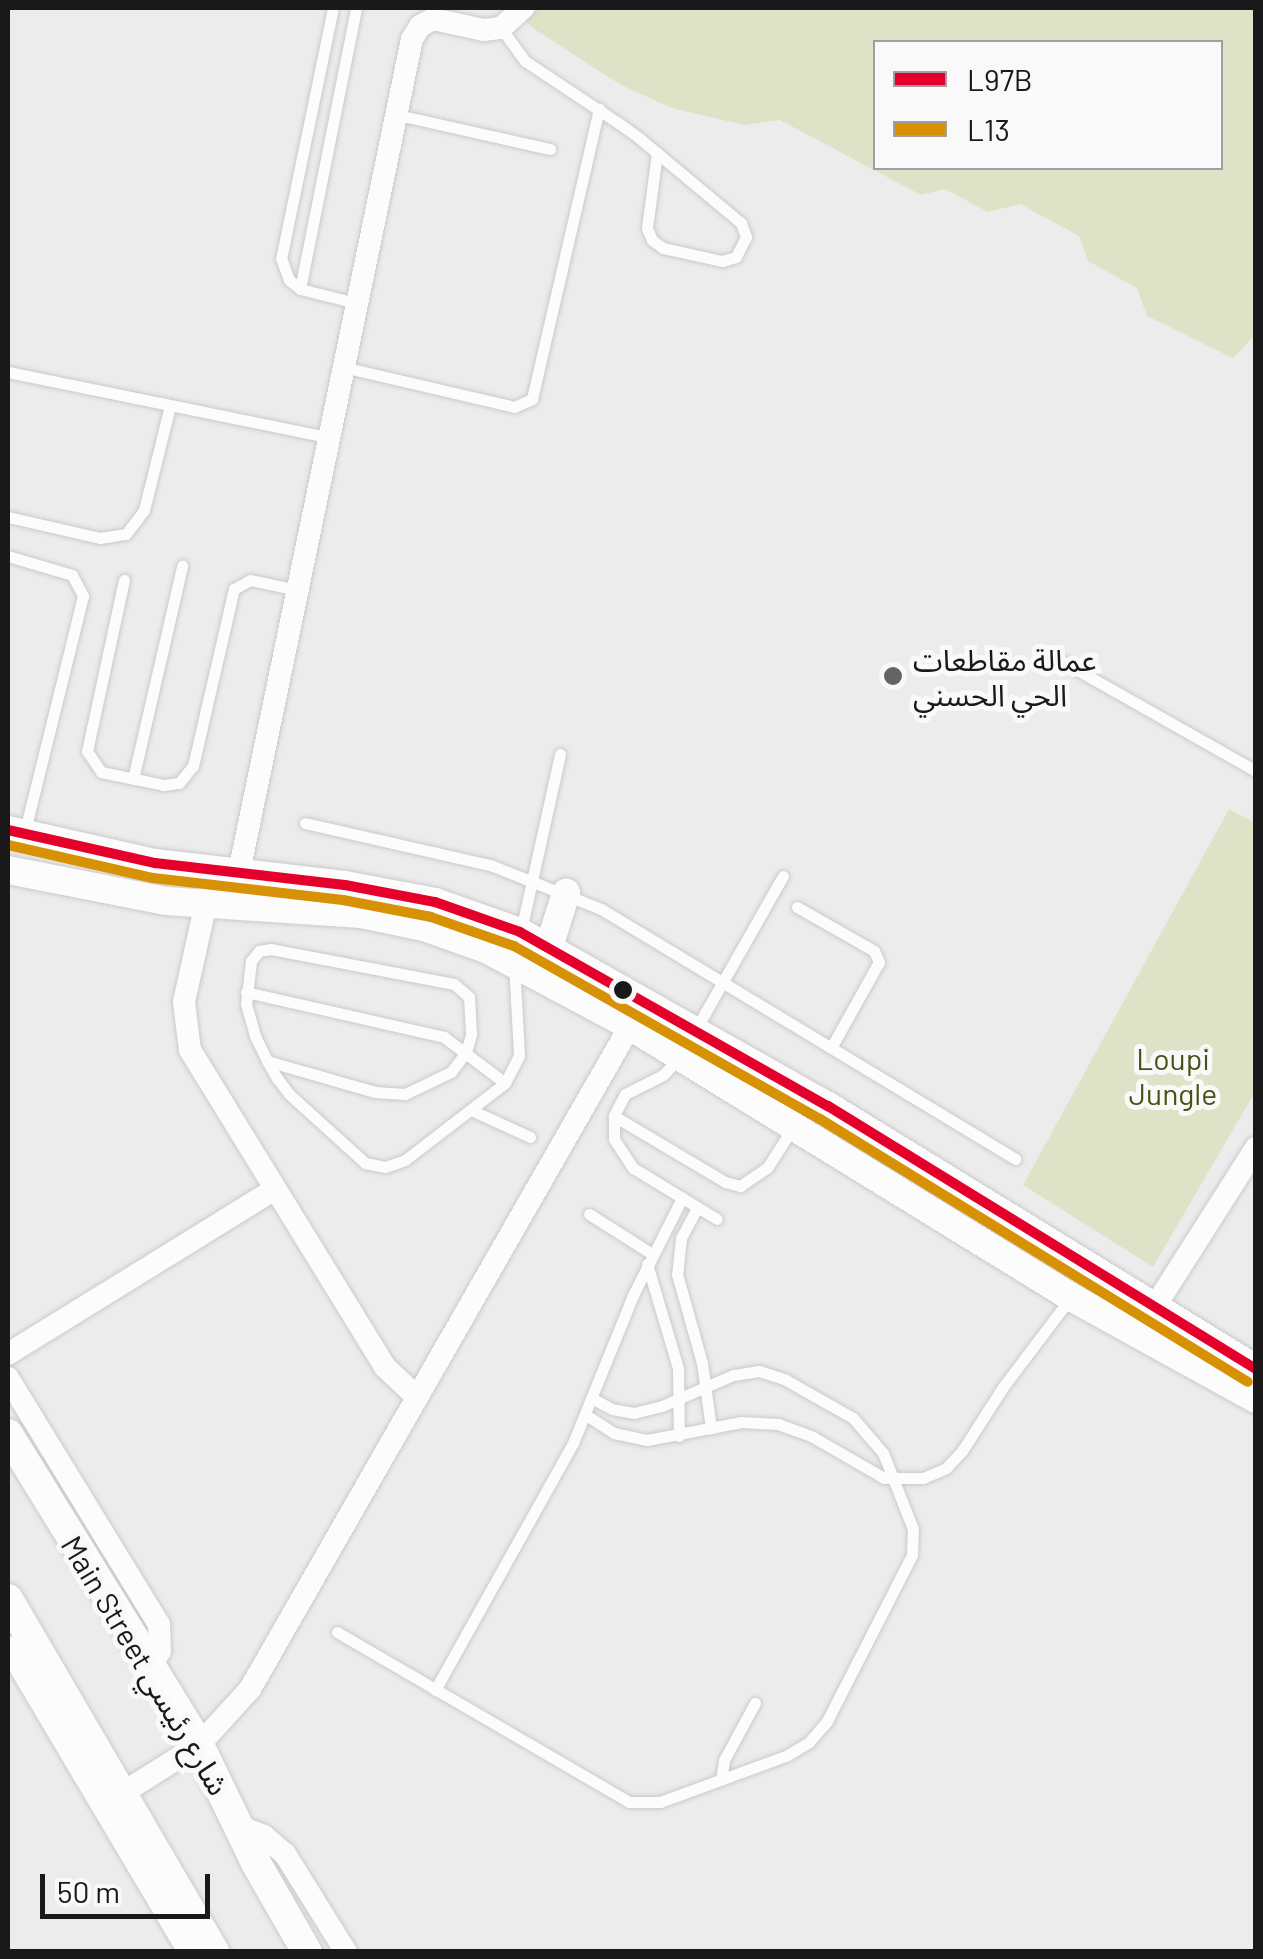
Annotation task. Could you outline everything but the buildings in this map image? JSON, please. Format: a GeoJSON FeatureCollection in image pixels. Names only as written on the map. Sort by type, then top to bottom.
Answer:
{"type":"FeatureCollection","features":[{"type":"Feature","properties":{"kind":"main road","name":"Main Street شارع رئيسي"},"geometry":{"type":"LineString","coordinates":[[8,1434],[199,1744],[238,1826],[307,1952]]}},
{"type":"Feature","properties":{"kind":"main road"},"geometry":{"type":"LineString","coordinates":[[8,1599],[214,1952]]}},
{"type":"Feature","properties":{"kind":"street"},"geometry":{"type":"LineString","coordinates":[[418,1397],[386,1367],[197,1065],[185,1035],[184,1002],[219,905],[298,590],[347,368],[412,38],[431,13],[484,30],[502,28],[524,8]]}},
{"type":"Feature","properties":{"kind":"street"},"geometry":{"type":"LineString","coordinates":[[16,832],[113,856],[345,885],[436,902],[520,932],[828,1106],[1256,1369]]}},
{"type":"Feature","properties":{"kind":"street"},"geometry":{"type":"LineString","coordinates":[[8,870],[120,894],[392,919],[455,936],[514,962],[630,1026],[1071,1297],[1256,1400]]}},
{"type":"Feature","properties":{"kind":"street"},"geometry":{"type":"LineString","coordinates":[[549,947],[566,893]]}},
{"type":"Feature","properties":{"kind":"street"},"geometry":{"type":"LineString","coordinates":[[124,1792],[199,1744],[250,1689],[630,1026]]}},
{"type":"Feature","properties":{"kind":"street"},"geometry":{"type":"LineString","coordinates":[[1137,1335],[1256,1148]]}},
{"type":"Feature","properties":{"kind":"street"},"geometry":{"type":"LineString","coordinates":[[8,1354],[275,1189]]}},
{"type":"Feature","properties":{"kind":"street"},"geometry":{"type":"LineString","coordinates":[[8,1378],[159,1624],[160,1651],[150,1666]]}},
{"type":"Feature","properties":{"kind":"street"},"geometry":{"type":"LineString","coordinates":[[8,1647],[189,1952]]}},
{"type":"Feature","properties":{"kind":"street"},"geometry":{"type":"LineString","coordinates":[[238,1826],[264,1836],[285,1854],[346,1952]]}},
{"type":"Feature","properties":{"kind":"lane"},"geometry":{"type":"LineString","coordinates":[[333,8],[282,250],[285,274],[300,290],[360,304]]}},
{"type":"Feature","properties":{"kind":"lane"},"geometry":{"type":"LineString","coordinates":[[300,290],[356,8]]}},
{"type":"Feature","properties":{"kind":"lane"},"geometry":{"type":"LineString","coordinates":[[502,28],[525,61],[599,109],[657,153],[741,223],[745,245],[736,257],[722,261],[663,248],[652,240],[647,228],[657,153]]}},
{"type":"Feature","properties":{"kind":"lane"},"geometry":{"type":"LineString","coordinates":[[347,368],[514,407],[532,398],[599,109]]}},
{"type":"Feature","properties":{"kind":"lane"},"geometry":{"type":"LineString","coordinates":[[398,115],[550,149]]}},
{"type":"Feature","properties":{"kind":"lane"},"geometry":{"type":"LineString","coordinates":[[8,372],[331,438]]}},
{"type":"Feature","properties":{"kind":"lane"},"geometry":{"type":"LineString","coordinates":[[8,517],[100,538],[126,534],[144,510],[170,406]]}},
{"type":"Feature","properties":{"kind":"lane"},"geometry":{"type":"LineString","coordinates":[[8,556],[72,574],[83,596],[16,832]]}},
{"type":"Feature","properties":{"kind":"lane"},"geometry":{"type":"LineString","coordinates":[[133,779],[182,566]]}},
{"type":"Feature","properties":{"kind":"lane"},"geometry":{"type":"LineString","coordinates":[[124,580],[87,752],[102,772],[172,785],[190,773],[234,589],[250,580],[298,590]]}},
{"type":"Feature","properties":{"kind":"lane"},"geometry":{"type":"LineString","coordinates":[[1049,654],[1256,771]]}},
{"type":"Feature","properties":{"kind":"lane"},"geometry":{"type":"LineString","coordinates":[[267,1061],[394,1095],[441,1079],[466,1052],[471,1003],[465,991],[454,984],[265,949],[251,961],[246,992],[250,1026],[267,1061],[302,1108],[356,1158],[375,1167],[404,1160],[506,1083],[519,1055],[514,962],[560,754]]}},
{"type":"Feature","properties":{"kind":"lane"},"geometry":{"type":"LineString","coordinates":[[306,823],[532,879],[566,893],[634,927],[1016,1159]]}},
{"type":"Feature","properties":{"kind":"lane"},"geometry":{"type":"LineString","coordinates":[[716,1219],[624,1160],[614,1140],[614,1116],[625,1094],[670,1070],[680,1056],[783,876]]}},
{"type":"Feature","properties":{"kind":"lane"},"geometry":{"type":"LineString","coordinates":[[797,906],[874,951],[880,962],[831,1048]]}},
{"type":"Feature","properties":{"kind":"lane"},"geometry":{"type":"LineString","coordinates":[[246,992],[444,1037],[506,1083]]}},
{"type":"Feature","properties":{"kind":"lane"},"geometry":{"type":"LineString","coordinates":[[471,1110],[530,1138]]}},
{"type":"Feature","properties":{"kind":"lane"},"geometry":{"type":"LineString","coordinates":[[614,1116],[725,1182],[740,1186],[767,1168],[794,1124]]}},
{"type":"Feature","properties":{"kind":"lane"},"geometry":{"type":"LineString","coordinates":[[435,1690],[586,1415],[649,1259],[682,1198]]}},
{"type":"Feature","properties":{"kind":"lane"},"geometry":{"type":"LineString","coordinates":[[697,1208],[681,1238],[677,1274],[706,1385],[711,1428]]}},
{"type":"Feature","properties":{"kind":"lane"},"geometry":{"type":"LineString","coordinates":[[589,1214],[649,1259],[674,1352],[680,1398],[679,1436]]}},
{"type":"Feature","properties":{"kind":"lane"},"geometry":{"type":"LineString","coordinates":[[586,1415],[630,1438],[679,1436],[741,1422],[778,1424],[813,1437],[871,1473],[895,1480],[935,1474],[955,1460],[1071,1297]]}},
{"type":"Feature","properties":{"kind":"lane"},"geometry":{"type":"LineString","coordinates":[[337,1632],[629,1802],[660,1802],[798,1750],[827,1721],[912,1554],[913,1529],[895,1480],[864,1428],[784,1379],[746,1371],[634,1413],[612,1409],[593,1399]]}},
{"type":"Feature","properties":{"kind":"lane"},"geometry":{"type":"LineString","coordinates":[[720,1780],[724,1760],[756,1703]]}},
{"type":"Feature","properties":{"kind":"green space"},"geometry":{"type":"Polygon","coordinates":[[[513,8],[1255,8],[1255,335],[1233,358],[1147,316],[1137,288],[1088,261],[1079,236],[1020,204],[988,212],[945,189],[921,195],[874,170],[1223,170],[1223,40],[873,40],[873,169],[780,120],[744,125],[672,108],[621,85],[534,29],[513,8]]]}},
{"type":"Feature","properties":{"kind":"green space","name":"Loupi Jungle"},"geometry":{"type":"Polygon","coordinates":[[[1229,809],[1255,823],[1255,1092],[1153,1267],[1023,1185],[1229,809]]]}},
{"type":"Feature","properties":{"kind":"transit line","name":"L97B"},"geometry":{"type":"LineString","coordinates":[[8,830],[155,863],[345,885],[435,902],[520,932],[828,1106],[1256,1369]]}},
{"type":"Feature","properties":{"kind":"transit line","name":"L13"},"geometry":{"type":"LineString","coordinates":[[8,845],[153,878],[343,900],[431,917],[514,946],[820,1119],[1248,1382]]}},
{"type":"Feature","properties":{"kind":"place","name":"عمالة مقاطعات الحي الحسني"},"geometry":{"type":"Point","coordinates":[893,676]}}]}
